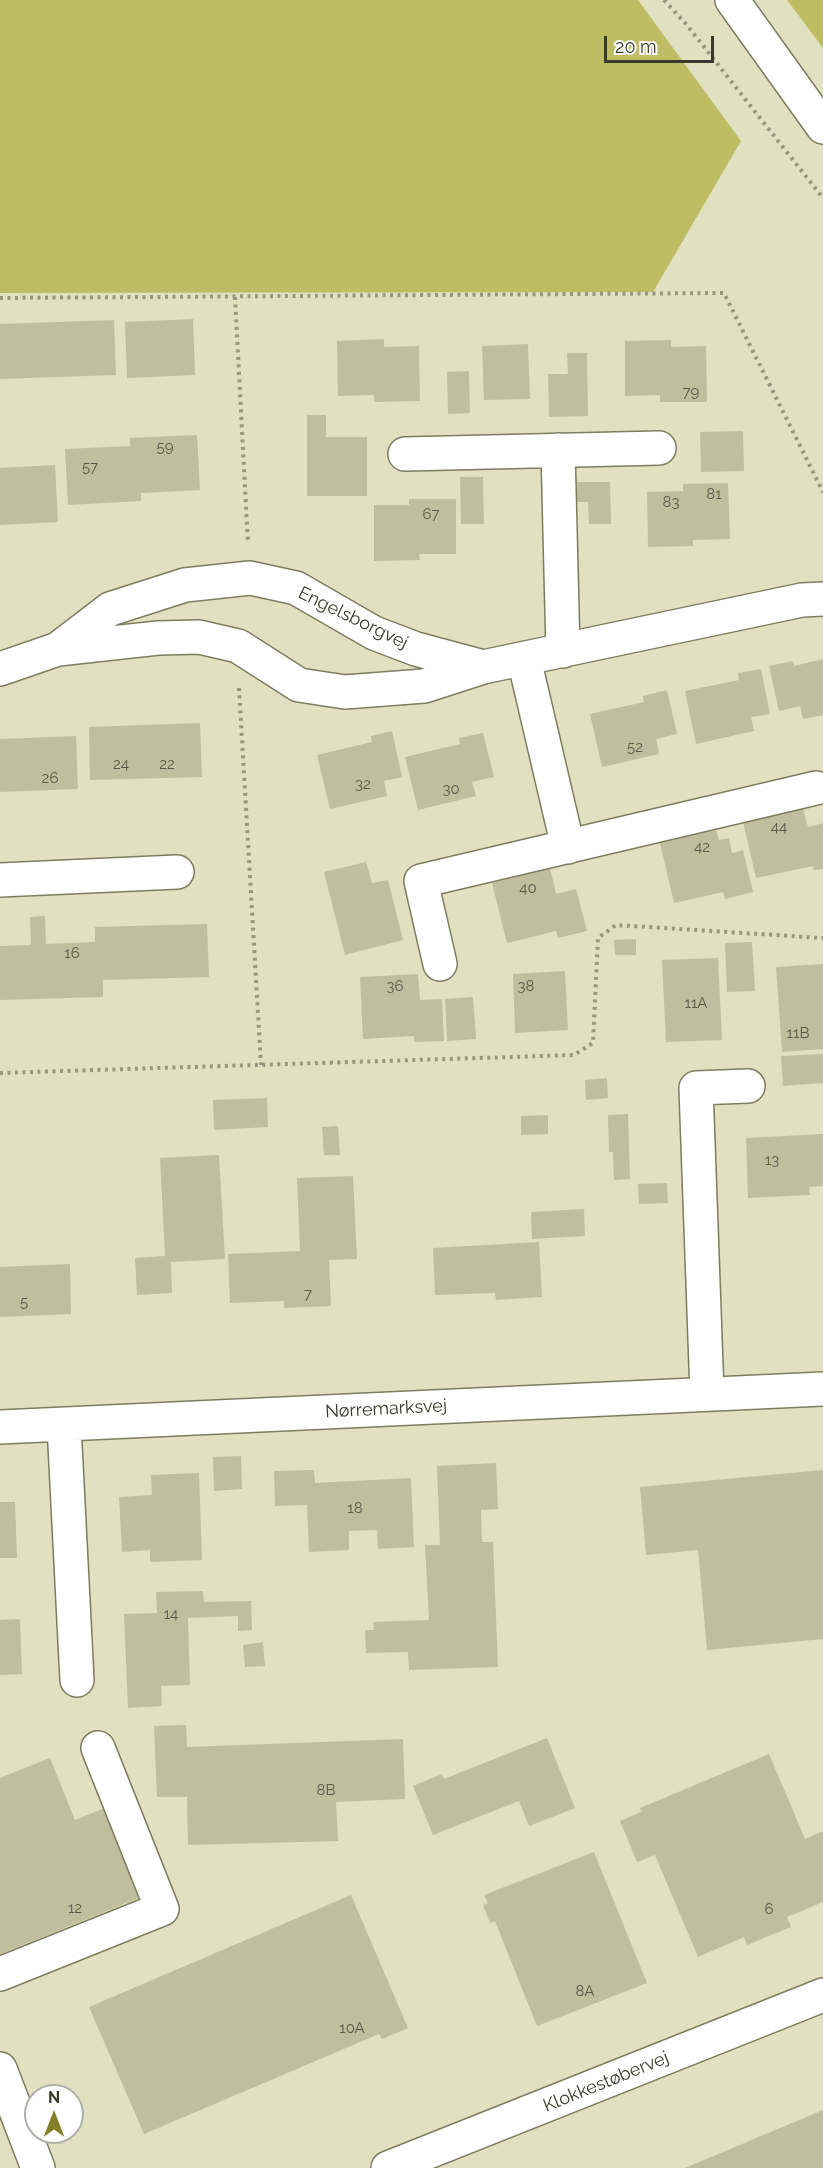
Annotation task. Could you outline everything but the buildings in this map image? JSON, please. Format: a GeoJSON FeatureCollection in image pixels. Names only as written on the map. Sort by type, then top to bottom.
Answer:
{"type":"FeatureCollection","features":[{"type":"Feature","properties":{"kind":"street"},"geometry":{"type":"LineString","coordinates":[[708,0],[815,115]]}},
{"type":"Feature","properties":{"kind":"street"},"geometry":{"type":"LineString","coordinates":[[732,0],[815,115]]}},
{"type":"Feature","properties":{"kind":"street"},"geometry":{"type":"LineString","coordinates":[[405,454],[659,448]]}},
{"type":"Feature","properties":{"kind":"street"},"geometry":{"type":"LineString","coordinates":[[558,450],[563,651]]}},
{"type":"Feature","properties":{"kind":"street","name":"Engelsborgvej"},"geometry":{"type":"LineString","coordinates":[[58,649],[110,609],[185,585],[250,578],[296,588],[374,633],[416,649],[483,668]]}},
{"type":"Feature","properties":{"kind":"street","name":"Engelsborgvej"},"geometry":{"type":"LineString","coordinates":[[0,669],[58,649],[158,638],[200,637],[238,646],[299,685],[345,692],[423,686],[483,668],[802,600],[823,598]]}},
{"type":"Feature","properties":{"kind":"street"},"geometry":{"type":"LineString","coordinates":[[524,659],[568,847]]}},
{"type":"Feature","properties":{"kind":"street"},"geometry":{"type":"LineString","coordinates":[[440,964],[421,881],[816,788]]}},
{"type":"Feature","properties":{"kind":"street"},"geometry":{"type":"LineString","coordinates":[[0,880],[177,872]]}},
{"type":"Feature","properties":{"kind":"street"},"geometry":{"type":"LineString","coordinates":[[707,1394],[696,1088],[748,1086]]}},
{"type":"Feature","properties":{"kind":"street","name":"Nørremarksvej"},"geometry":{"type":"LineString","coordinates":[[0,1427],[823,1389]]}},
{"type":"Feature","properties":{"kind":"street"},"geometry":{"type":"LineString","coordinates":[[64,1425],[77,1680]]}},
{"type":"Feature","properties":{"kind":"street"},"geometry":{"type":"LineString","coordinates":[[0,1974],[162,1909],[98,1748]]}},
{"type":"Feature","properties":{"kind":"street","name":"Klokkestøbervej"},"geometry":{"type":"LineString","coordinates":[[388,2168],[449,2156],[823,1995]]}},
{"type":"Feature","properties":{"kind":"street"},"geometry":{"type":"LineString","coordinates":[[0,2069],[39,2168]]}},
{"type":"Feature","properties":{"kind":"path"},"geometry":{"type":"LineString","coordinates":[[664,0],[686,24],[823,198]]}},
{"type":"Feature","properties":{"kind":"path"},"geometry":{"type":"LineString","coordinates":[[0,298],[724,293],[823,492]]}},
{"type":"Feature","properties":{"kind":"path"},"geometry":{"type":"LineString","coordinates":[[0,1073],[574,1055],[593,1043],[598,938],[616,925],[823,938]]}},
{"type":"Feature","properties":{"kind":"shaded area"},"geometry":{"type":"Polygon","coordinates":[[[0,0],[638,0],[741,141],[653,292],[0,293],[0,0]]]}},
{"type":"Feature","properties":{"kind":"shaded area"},"geometry":{"type":"Polygon","coordinates":[[[787,0],[823,0],[823,48],[787,0]]]}}]}
